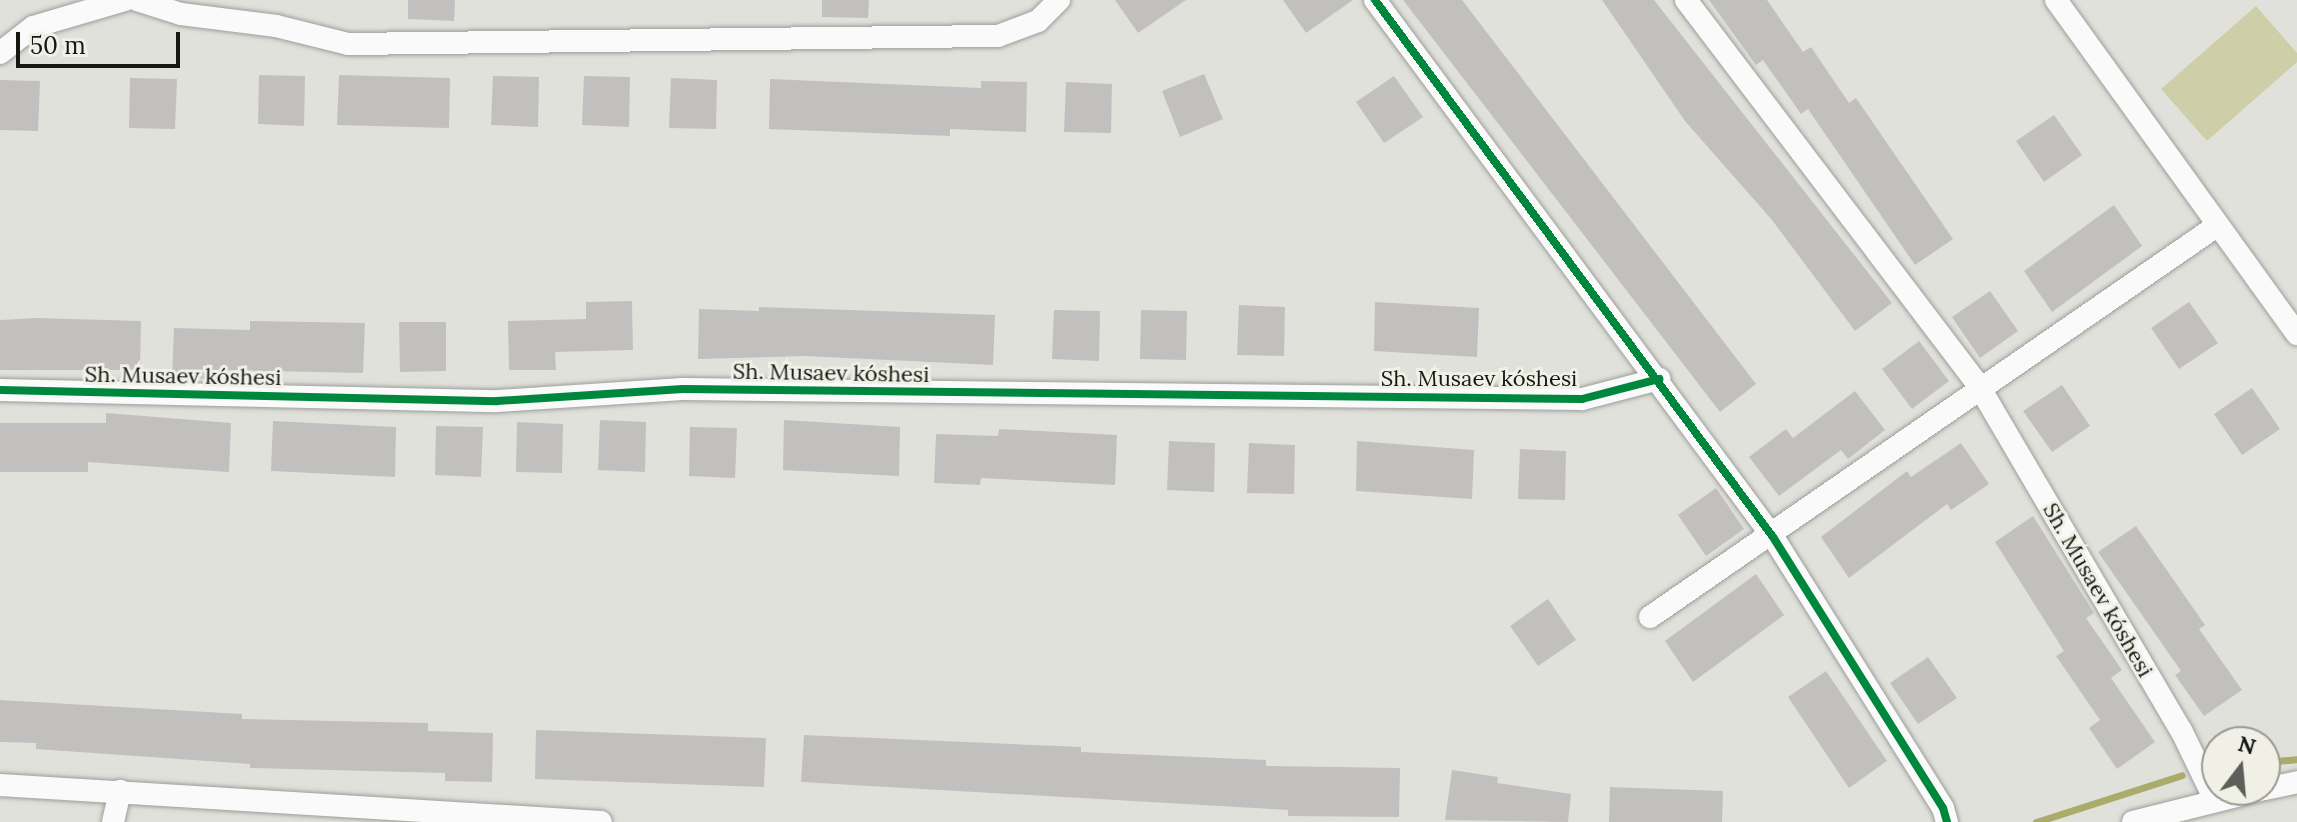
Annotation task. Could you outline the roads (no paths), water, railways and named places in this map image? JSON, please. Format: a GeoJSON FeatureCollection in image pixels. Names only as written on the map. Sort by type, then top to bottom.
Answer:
{"type":"FeatureCollection","features":[{"type":"Feature","properties":{"kind":"street"},"geometry":{"type":"LineString","coordinates":[[0,53],[33,27],[125,0]]}},
{"type":"Feature","properties":{"kind":"street"},"geometry":{"type":"LineString","coordinates":[[137,0],[181,14],[276,26],[348,44],[998,36],[1038,21],[1059,0]]}},
{"type":"Feature","properties":{"kind":"street"},"geometry":{"type":"LineString","coordinates":[[1375,0],[1659,379],[1773,537],[1943,808],[1947,822]]}},
{"type":"Feature","properties":{"kind":"street","name":"Sh. Musaev kóshesi"},"geometry":{"type":"LineString","coordinates":[[1686,0],[1980,388],[2181,730],[2201,771]]}},
{"type":"Feature","properties":{"kind":"street"},"geometry":{"type":"LineString","coordinates":[[2056,0],[2297,334]]}},
{"type":"Feature","properties":{"kind":"street"},"geometry":{"type":"LineString","coordinates":[[1650,617],[1773,537],[1980,388],[2218,225]]}},
{"type":"Feature","properties":{"kind":"street","name":"Sh. Musaev kóshesi"},"geometry":{"type":"LineString","coordinates":[[0,390],[497,401],[683,389],[1582,399],[1659,379]]}},
{"type":"Feature","properties":{"kind":"street"},"geometry":{"type":"LineString","coordinates":[[0,785],[601,822]]}},
{"type":"Feature","properties":{"kind":"street"},"geometry":{"type":"LineString","coordinates":[[113,822],[120,791]]}},
{"type":"Feature","properties":{"kind":"street"},"geometry":{"type":"LineString","coordinates":[[2133,822],[2201,804]]}},
{"type":"Feature","properties":{"kind":"waterway"},"geometry":{"type":"LineString","coordinates":[[2281,760],[2297,759]]}},
{"type":"Feature","properties":{"kind":"waterway"},"geometry":{"type":"LineString","coordinates":[[2036,822],[2182,775]]}}]}
